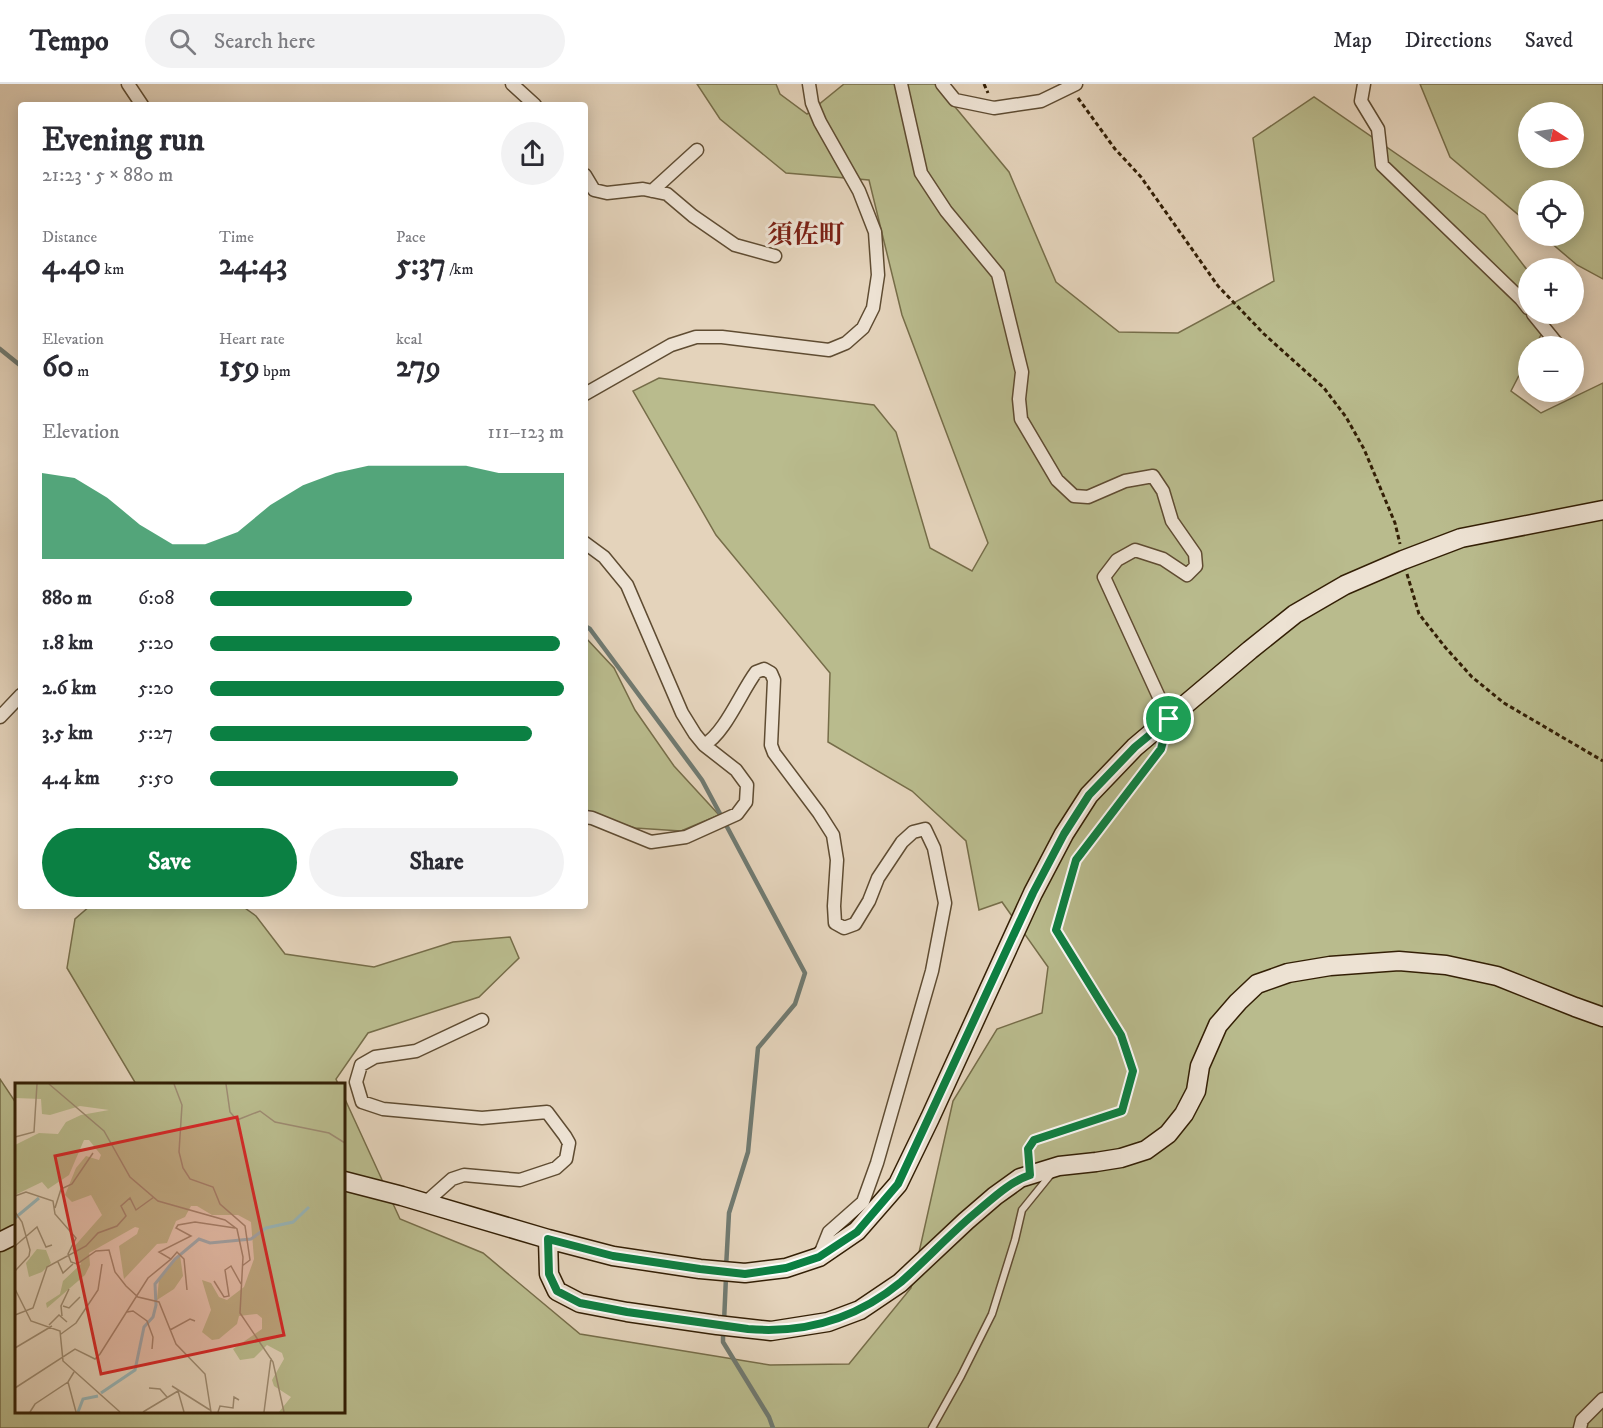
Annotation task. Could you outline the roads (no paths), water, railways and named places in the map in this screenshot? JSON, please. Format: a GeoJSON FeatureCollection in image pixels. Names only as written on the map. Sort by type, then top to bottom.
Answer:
{"type":"FeatureCollection","features":[{"type":"Feature","properties":{"kind":"street"},"geometry":{"type":"LineString","coordinates":[[128,84],[140,102]]}},
{"type":"Feature","properties":{"kind":"street"},"geometry":{"type":"LineString","coordinates":[[512,84],[532,102]]}},
{"type":"Feature","properties":{"kind":"street"},"geometry":{"type":"LineString","coordinates":[[588,392],[671,345],[696,337],[722,337],[829,350],[846,343],[863,328],[873,308],[878,274],[875,232],[859,191],[820,122],[812,103],[809,84]]}},
{"type":"Feature","properties":{"kind":"street"},"geometry":{"type":"LineString","coordinates":[[901,84],[921,172],[946,211],[998,274],[1022,372],[1019,399],[1021,419],[1057,480],[1074,496],[1088,497],[1125,481],[1153,476],[1163,491],[1172,521],[1195,554],[1196,567],[1187,575],[1163,559],[1135,550],[1117,560],[1104,577],[1169,719]]}},
{"type":"Feature","properties":{"kind":"street"},"geometry":{"type":"LineString","coordinates":[[942,84],[955,100],[994,108],[1041,101],[1073,85]]}},
{"type":"Feature","properties":{"kind":"street"},"geometry":{"type":"LineString","coordinates":[[1364,84],[1362,101],[1378,129],[1382,165],[1518,296]]}},
{"type":"Feature","properties":{"kind":"street"},"geometry":{"type":"LineString","coordinates":[[652,191],[697,150]]}},
{"type":"Feature","properties":{"kind":"street"},"geometry":{"type":"LineString","coordinates":[[588,180],[594,190],[607,193],[643,189],[667,194],[693,216],[735,245],[775,256]]}},
{"type":"Feature","properties":{"kind":"street"},"geometry":{"type":"LineString","coordinates":[[1541,324],[1551,336]]}},
{"type":"Feature","properties":{"kind":"street"},"geometry":{"type":"LineString","coordinates":[[345,1181],[613,1256],[745,1274],[786,1268],[819,1257],[857,1232],[898,1184],[1033,893],[1064,834],[1089,795],[1135,747],[1295,614],[1345,585],[1461,538],[1603,510]]}},
{"type":"Feature","properties":{"kind":"street"},"geometry":{"type":"LineString","coordinates":[[588,545],[604,557],[627,585],[682,713],[695,734],[704,745],[736,770],[747,785],[746,802],[737,814],[686,837],[651,842],[588,817]]}},
{"type":"Feature","properties":{"kind":"street"},"geometry":{"type":"LineString","coordinates":[[704,745],[711,741],[726,720],[756,672],[764,669],[771,673],[774,680],[771,745],[774,753],[833,835],[837,860],[834,906],[836,923],[844,928],[855,924],[869,901],[878,878],[902,842],[913,832],[925,829],[934,848],[940,873],[945,903],[932,971],[877,1163],[863,1202],[829,1232],[819,1257]]}},
{"type":"Feature","properties":{"kind":"street"},"geometry":{"type":"LineString","coordinates":[[0,717],[18,698]]}},
{"type":"Feature","properties":{"kind":"street"},"geometry":{"type":"LineString","coordinates":[[548,1239],[549,1274],[557,1291],[580,1303],[627,1312],[771,1331],[828,1322],[860,1310],[900,1283],[966,1221],[1020,1178],[1059,1166],[1121,1158],[1146,1150],[1168,1134],[1184,1114],[1196,1091],[1200,1066],[1218,1024],[1257,984],[1288,973],[1330,966],[1400,961],[1446,965],[1497,976],[1603,1017]]}},
{"type":"Feature","properties":{"kind":"street"},"geometry":{"type":"LineString","coordinates":[[425,1203],[452,1179],[464,1175],[520,1180],[556,1168],[567,1159],[569,1143],[547,1112],[482,1118],[383,1109],[362,1102],[356,1083],[361,1065],[375,1057],[416,1051],[482,1020]]}},
{"type":"Feature","properties":{"kind":"street"},"geometry":{"type":"LineString","coordinates":[[0,1242],[15,1234]]}},
{"type":"Feature","properties":{"kind":"street"},"geometry":{"type":"LineString","coordinates":[[1580,1428],[1582,1420],[1603,1399]]}},
{"type":"Feature","properties":{"kind":"lane"},"geometry":{"type":"LineString","coordinates":[[1030,1175],[1028,1149],[1034,1140],[1122,1111],[1133,1071],[1121,1035],[1056,930],[1076,860],[1161,749],[1169,719]]}},
{"type":"Feature","properties":{"kind":"lane"},"geometry":{"type":"LineString","coordinates":[[932,1428],[992,1314],[1016,1240],[1022,1210],[1059,1166]]}},
{"type":"Feature","properties":{"kind":"waterway"},"geometry":{"type":"LineString","coordinates":[[0,349],[18,364]]}},
{"type":"Feature","properties":{"kind":"waterway"},"geometry":{"type":"LineString","coordinates":[[588,628],[702,780],[805,973],[795,1004],[758,1048],[748,1152],[729,1213],[726,1268]]}},
{"type":"Feature","properties":{"kind":"waterway"},"geometry":{"type":"LineString","coordinates":[[724,1322],[726,1277]]}},
{"type":"Feature","properties":{"kind":"waterway"},"geometry":{"type":"LineString","coordinates":[[723,1330],[723,1342],[769,1417],[773,1428]]}},
{"type":"Feature","properties":{"kind":"district","name":"須佐町"},"geometry":{"type":"Point","coordinates":[806,234]}}]}
